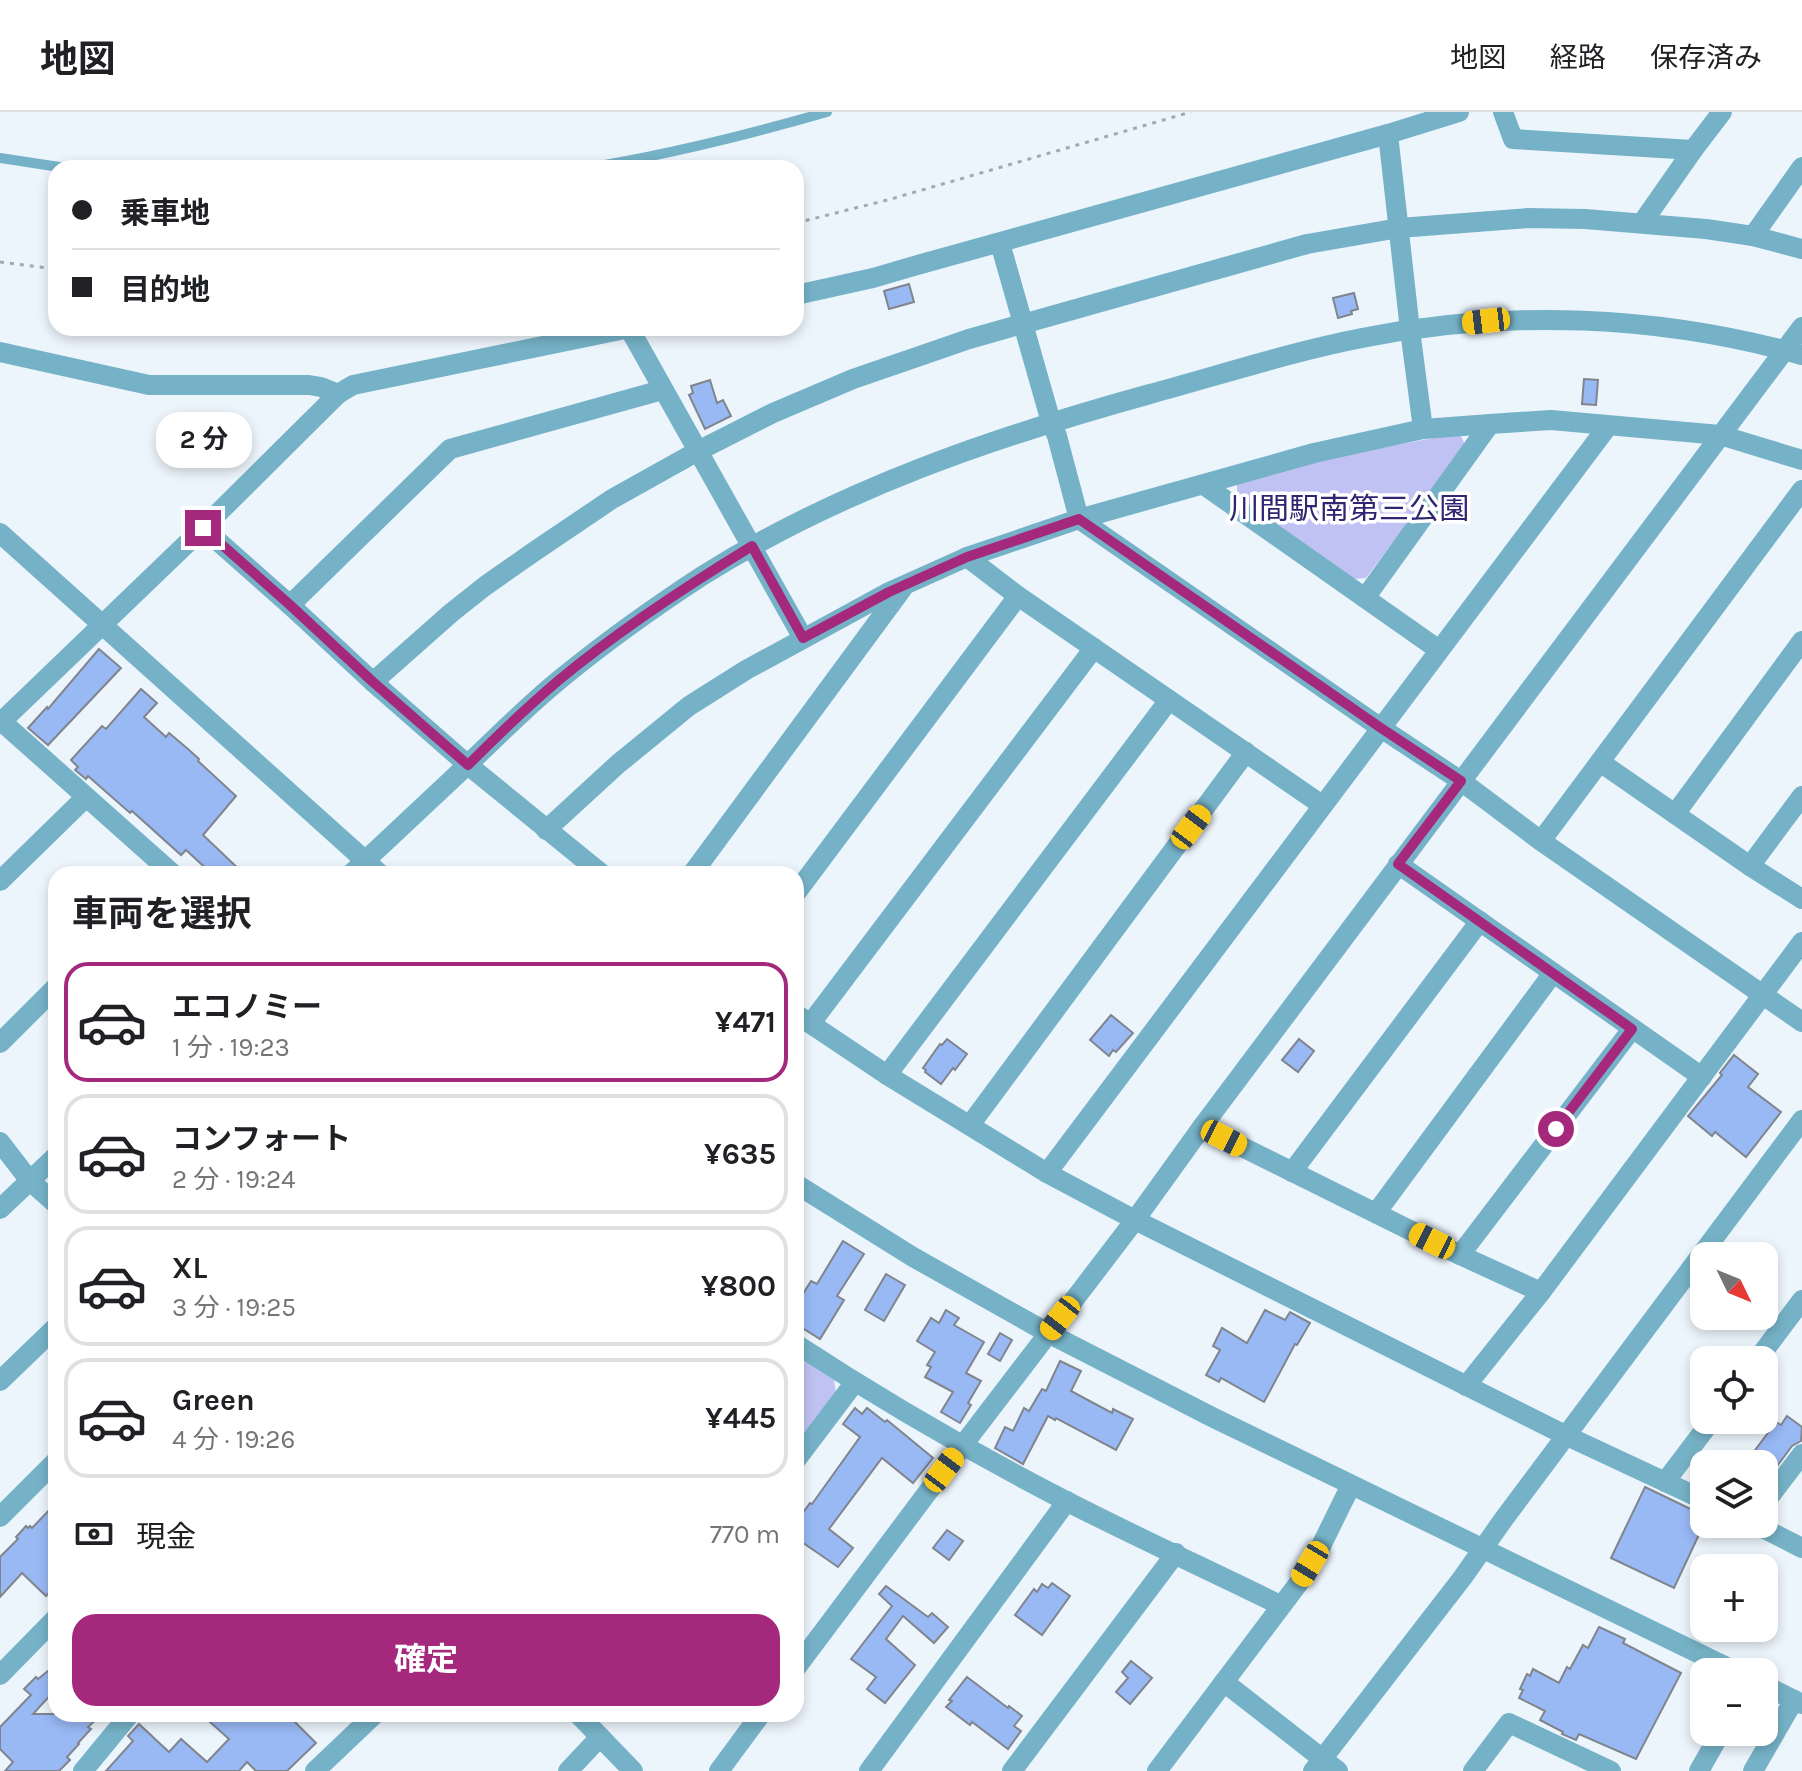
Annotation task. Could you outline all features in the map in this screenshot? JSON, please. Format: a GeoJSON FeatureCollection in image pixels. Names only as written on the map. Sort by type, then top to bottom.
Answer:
{"type":"FeatureCollection","features":[{"type":"Feature","properties":{"kind":"street"},"geometry":{"type":"LineString","coordinates":[[804,293],[1000,243],[1459,112]]}},
{"type":"Feature","properties":{"kind":"street"},"geometry":{"type":"LineString","coordinates":[[1503,112],[1513,139],[1693,150]]}},
{"type":"Feature","properties":{"kind":"street"},"geometry":{"type":"LineString","coordinates":[[1642,223],[1722,112]]}},
{"type":"Feature","properties":{"kind":"street"},"geometry":{"type":"LineString","coordinates":[[1388,134],[1423,429]]}},
{"type":"Feature","properties":{"kind":"street"},"geometry":{"type":"LineString","coordinates":[[1753,236],[1802,167]]}},
{"type":"Feature","properties":{"kind":"street"},"geometry":{"type":"LineString","coordinates":[[373,682],[451,613],[612,499],[773,413],[853,379],[969,339],[1307,244],[1399,228],[1528,218],[1642,223],[1753,236],[1802,249]]}},
{"type":"Feature","properties":{"kind":"street"},"geometry":{"type":"LineString","coordinates":[[1000,243],[1079,519],[1461,781],[1541,841],[1802,1022]]}},
{"type":"Feature","properties":{"kind":"street"},"geometry":{"type":"LineString","coordinates":[[369,866],[513,721],[559,680],[663,603],[752,546],[836,503],[945,458],[1051,422],[1279,358],[1359,338],[1410,330],[1486,321],[1620,321],[1719,335],[1793,353]]}},
{"type":"Feature","properties":{"kind":"street"},"geometry":{"type":"LineString","coordinates":[[804,1657],[1135,1220],[1720,435],[1793,353],[1802,327]]}},
{"type":"Feature","properties":{"kind":"street"},"geometry":{"type":"LineString","coordinates":[[163,866],[0,722],[338,394],[353,385],[591,336]]}},
{"type":"Feature","properties":{"kind":"street"},"geometry":{"type":"LineString","coordinates":[[634,336],[803,638]]}},
{"type":"Feature","properties":{"kind":"street"},"geometry":{"type":"LineString","coordinates":[[0,352],[149,385],[309,385],[338,394]]}},
{"type":"Feature","properties":{"kind":"street"},"geometry":{"type":"LineString","coordinates":[[290,605],[450,449],[662,390]]}},
{"type":"Feature","properties":{"kind":"street"},"geometry":{"type":"LineString","coordinates":[[546,830],[618,764],[689,706],[746,670],[904,586],[967,557],[1079,519],[1314,453],[1423,429],[1551,420],[1720,435],[1802,460]]}},
{"type":"Feature","properties":{"kind":"street"},"geometry":{"type":"LineString","coordinates":[[1365,598],[1490,424]]}},
{"type":"Feature","properties":{"kind":"street"},"geometry":{"type":"LineString","coordinates":[[1047,1173],[1608,426]]}},
{"type":"Feature","properties":{"kind":"street"},"geometry":{"type":"LineString","coordinates":[[1204,485],[1439,650]]}},
{"type":"Feature","properties":{"kind":"street"},"geometry":{"type":"LineString","coordinates":[[1541,841],[1802,490]]}},
{"type":"Feature","properties":{"kind":"street"},"geometry":{"type":"LineString","coordinates":[[203,528],[468,765],[592,866]]}},
{"type":"Feature","properties":{"kind":"street"},"geometry":{"type":"LineString","coordinates":[[0,533],[361,866]]}},
{"type":"Feature","properties":{"kind":"street"},"geometry":{"type":"LineString","coordinates":[[967,557],[1018,596],[1322,805]]}},
{"type":"Feature","properties":{"kind":"street"},"geometry":{"type":"LineString","coordinates":[[698,866],[904,586]]}},
{"type":"Feature","properties":{"kind":"street"},"geometry":{"type":"LineString","coordinates":[[804,882],[1018,596]]}},
{"type":"Feature","properties":{"kind":"street"},"geometry":{"type":"LineString","coordinates":[[1675,814],[1802,641]]}},
{"type":"Feature","properties":{"kind":"street"},"geometry":{"type":"LineString","coordinates":[[804,1017],[1094,648]]}},
{"type":"Feature","properties":{"kind":"street"},"geometry":{"type":"LineString","coordinates":[[887,1075],[1169,700]]}},
{"type":"Feature","properties":{"kind":"street"},"geometry":{"type":"LineString","coordinates":[[970,1125],[1246,752]]}},
{"type":"Feature","properties":{"kind":"street"},"geometry":{"type":"LineString","coordinates":[[1600,762],[1802,899]]}},
{"type":"Feature","properties":{"kind":"street"},"geometry":{"type":"LineString","coordinates":[[1750,866],[1802,796]]}},
{"type":"Feature","properties":{"kind":"street"},"geometry":{"type":"LineString","coordinates":[[0,881],[85,798]]}},
{"type":"Feature","properties":{"kind":"street"},"geometry":{"type":"LineString","coordinates":[[1398,864],[1702,1077]]}},
{"type":"Feature","properties":{"kind":"street"},"geometry":{"type":"LineString","coordinates":[[1292,1172],[1480,921]]}},
{"type":"Feature","properties":{"kind":"street"},"geometry":{"type":"LineString","coordinates":[[1466,1386],[1541,1292],[1802,942]]}},
{"type":"Feature","properties":{"kind":"street"},"geometry":{"type":"LineString","coordinates":[[1376,1213],[1553,973]]}},
{"type":"Feature","properties":{"kind":"street"},"geometry":{"type":"LineString","coordinates":[[0,1043],[48,995]]}},
{"type":"Feature","properties":{"kind":"street"},"geometry":{"type":"LineString","coordinates":[[804,1019],[887,1075],[1047,1173],[1466,1386],[1690,1494]]}},
{"type":"Feature","properties":{"kind":"street"},"geometry":{"type":"LineString","coordinates":[[1460,1255],[1632,1029]]}},
{"type":"Feature","properties":{"kind":"street"},"geometry":{"type":"LineString","coordinates":[[1224,1682],[1325,1767],[1802,1120]]}},
{"type":"Feature","properties":{"kind":"street"},"geometry":{"type":"LineString","coordinates":[[1202,1127],[1541,1292]]}},
{"type":"Feature","properties":{"kind":"street"},"geometry":{"type":"LineString","coordinates":[[0,1142],[30,1181],[48,1197]]}},
{"type":"Feature","properties":{"kind":"street"},"geometry":{"type":"LineString","coordinates":[[0,1209],[48,1164]]}},
{"type":"Feature","properties":{"kind":"street"},"geometry":{"type":"LineString","coordinates":[[804,1189],[913,1257],[1048,1333],[1214,1418],[1708,1658]]}},
{"type":"Feature","properties":{"kind":"street"},"geometry":{"type":"LineString","coordinates":[[1768,1346],[1802,1300]]}},
{"type":"Feature","properties":{"kind":"street"},"geometry":{"type":"LineString","coordinates":[[0,1381],[48,1335]]}},
{"type":"Feature","properties":{"kind":"street"},"geometry":{"type":"LineString","coordinates":[[804,1349],[963,1445],[1067,1501],[1280,1605]]}},
{"type":"Feature","properties":{"kind":"street"},"geometry":{"type":"LineString","coordinates":[[804,1449],[855,1382]]}},
{"type":"Feature","properties":{"kind":"street"},"geometry":{"type":"LineString","coordinates":[[1665,1482],[1701,1434]]}},
{"type":"Feature","properties":{"kind":"street"},"geometry":{"type":"LineString","coordinates":[[1778,1486],[1802,1454]]}},
{"type":"Feature","properties":{"kind":"street"},"geometry":{"type":"LineString","coordinates":[[0,1517],[48,1469]]}},
{"type":"Feature","properties":{"kind":"street"},"geometry":{"type":"LineString","coordinates":[[1157,1771],[1301,1580],[1351,1485]]}},
{"type":"Feature","properties":{"kind":"street"},"geometry":{"type":"LineString","coordinates":[[869,1771],[1067,1501]]}},
{"type":"Feature","properties":{"kind":"street"},"geometry":{"type":"LineString","coordinates":[[1778,1536],[1802,1548]]}},
{"type":"Feature","properties":{"kind":"street"},"geometry":{"type":"LineString","coordinates":[[1012,1771],[1176,1553]]}},
{"type":"Feature","properties":{"kind":"street"},"geometry":{"type":"LineString","coordinates":[[0,1675],[48,1626]]}},
{"type":"Feature","properties":{"kind":"street"},"geometry":{"type":"LineString","coordinates":[[1753,1771],[1798,1702],[1778,1692]]}},
{"type":"Feature","properties":{"kind":"street"},"geometry":{"type":"LineString","coordinates":[[87,1770],[124,1722]]}},
{"type":"Feature","properties":{"kind":"street"},"geometry":{"type":"LineString","coordinates":[[315,1771],[367,1722]]}},
{"type":"Feature","properties":{"kind":"street"},"geometry":{"type":"LineString","coordinates":[[719,1771],[755,1722]]}},
{"type":"Feature","properties":{"kind":"street"},"geometry":{"type":"LineString","coordinates":[[568,1771],[594,1723],[633,1771]]}},
{"type":"Feature","properties":{"kind":"street"},"geometry":{"type":"LineString","coordinates":[[1473,1771],[1509,1723],[1611,1771]]}},
{"type":"Feature","properties":{"kind":"street"},"geometry":{"type":"LineString","coordinates":[[1699,1771],[1713,1746]]}},
{"type":"Feature","properties":{"kind":"lane"},"geometry":{"type":"LineString","coordinates":[[628,160],[755,133],[827,112]]}},
{"type":"Feature","properties":{"kind":"lane"},"geometry":{"type":"LineString","coordinates":[[0,158],[48,165]]}},
{"type":"Feature","properties":{"kind":"path"},"geometry":{"type":"LineString","coordinates":[[804,221],[1191,112]]}},
{"type":"Feature","properties":{"kind":"path"},"geometry":{"type":"LineString","coordinates":[[0,262],[48,268]]}},
{"type":"Feature","properties":{"kind":"green space","name":"川間駅南第三公園"},"geometry":{"type":"Polygon","coordinates":[[[1459,433],[1466,446],[1366,578],[1354,579],[1237,497],[1237,484],[1333,457],[1459,433]]]}},
{"type":"Feature","properties":{"kind":"green space"},"geometry":{"type":"Polygon","coordinates":[[[804,1360],[834,1380],[836,1393],[804,1436],[804,1360]]]}},
{"type":"Feature","properties":{"kind":"building"},"geometry":{"type":"Polygon","coordinates":[[[909,284],[914,302],[889,309],[884,291],[909,284]]]}},
{"type":"Feature","properties":{"kind":"building"},"geometry":{"type":"Polygon","coordinates":[[[1354,293],[1358,309],[1338,318],[1333,298],[1354,293]]]}},
{"type":"Feature","properties":{"kind":"building"},"geometry":{"type":"Polygon","coordinates":[[[1584,379],[1598,380],[1596,405],[1582,404],[1584,379]]]}},
{"type":"Feature","properties":{"kind":"building"},"geometry":{"type":"Polygon","coordinates":[[[710,380],[717,403],[723,400],[731,416],[705,429],[689,395],[693,393],[691,386],[710,380]]]}},
{"type":"Feature","properties":{"kind":"building"},"geometry":{"type":"Polygon","coordinates":[[[99,649],[121,668],[48,745],[28,728],[99,649]]]}},
{"type":"Feature","properties":{"kind":"building"},"geometry":{"type":"Polygon","coordinates":[[[141,689],[157,703],[144,717],[166,737],[169,733],[188,749],[236,796],[203,835],[236,866],[203,866],[186,850],[181,855],[132,811],[130,813],[88,776],[86,779],[75,770],[78,767],[71,760],[102,726],[106,729],[141,689]]]}},
{"type":"Feature","properties":{"kind":"building"},"geometry":{"type":"Polygon","coordinates":[[[1111,1015],[1133,1033],[1109,1056],[1090,1040],[1111,1015]]]}},
{"type":"Feature","properties":{"kind":"building"},"geometry":{"type":"Polygon","coordinates":[[[947,1039],[967,1054],[941,1084],[923,1068],[947,1039]]]}},
{"type":"Feature","properties":{"kind":"building"},"geometry":{"type":"Polygon","coordinates":[[[1299,1039],[1314,1051],[1298,1072],[1282,1060],[1299,1039]]]}},
{"type":"Feature","properties":{"kind":"building"},"geometry":{"type":"Polygon","coordinates":[[[1734,1055],[1758,1074],[1748,1087],[1781,1112],[1746,1157],[1715,1132],[1712,1136],[1688,1116],[1722,1075],[1720,1073],[1734,1055]]]}},
{"type":"Feature","properties":{"kind":"building"},"geometry":{"type":"Polygon","coordinates":[[[843,1241],[864,1254],[837,1296],[844,1300],[820,1339],[804,1329],[804,1292],[811,1281],[817,1284],[843,1241]]]}},
{"type":"Feature","properties":{"kind":"building"},"geometry":{"type":"Polygon","coordinates":[[[886,1274],[905,1285],[884,1321],[865,1310],[886,1274]]]}},
{"type":"Feature","properties":{"kind":"building"},"geometry":{"type":"Polygon","coordinates":[[[946,1310],[959,1318],[954,1325],[984,1342],[966,1373],[981,1381],[960,1423],[941,1412],[953,1392],[925,1377],[931,1367],[927,1365],[935,1352],[917,1341],[931,1318],[939,1323],[946,1310]]]}},
{"type":"Feature","properties":{"kind":"building"},"geometry":{"type":"Polygon","coordinates":[[[1265,1310],[1285,1320],[1290,1312],[1310,1323],[1264,1402],[1221,1378],[1219,1382],[1206,1375],[1220,1350],[1213,1346],[1222,1328],[1247,1343],[1265,1310]]]}},
{"type":"Feature","properties":{"kind":"building"},"geometry":{"type":"Polygon","coordinates":[[[1000,1333],[1012,1340],[1000,1361],[988,1354],[1000,1333]]]}},
{"type":"Feature","properties":{"kind":"building"},"geometry":{"type":"Polygon","coordinates":[[[1060,1361],[1081,1371],[1071,1391],[1112,1413],[1113,1409],[1133,1419],[1116,1450],[1048,1416],[1023,1464],[995,1448],[1005,1427],[1013,1431],[1024,1408],[1029,1411],[1042,1389],[1046,1391],[1060,1361]]]}},
{"type":"Feature","properties":{"kind":"building"},"geometry":{"type":"Polygon","coordinates":[[[855,1408],[862,1414],[867,1408],[885,1422],[887,1420],[933,1458],[913,1483],[882,1458],[829,1529],[853,1548],[838,1567],[804,1544],[804,1511],[860,1437],[843,1424],[855,1408]]]}},
{"type":"Feature","properties":{"kind":"building"},"geometry":{"type":"Polygon","coordinates":[[[1787,1416],[1802,1427],[1801,1441],[1792,1446],[1778,1465],[1778,1450],[1755,1450],[1767,1434],[1778,1434],[1778,1423],[1781,1425],[1787,1416]]]}},
{"type":"Feature","properties":{"kind":"building"},"geometry":{"type":"Polygon","coordinates":[[[1645,1487],[1690,1509],[1690,1538],[1697,1538],[1674,1588],[1611,1558],[1645,1487]]]}},
{"type":"Feature","properties":{"kind":"building"},"geometry":{"type":"Polygon","coordinates":[[[48,1511],[48,1594],[46,1596],[22,1573],[0,1597],[0,1557],[26,1526],[32,1528],[48,1511]]]}},
{"type":"Feature","properties":{"kind":"building"},"geometry":{"type":"Polygon","coordinates":[[[947,1530],[963,1541],[949,1560],[933,1548],[947,1530]]]}},
{"type":"Feature","properties":{"kind":"building"},"geometry":{"type":"Polygon","coordinates":[[[1052,1583],[1070,1596],[1042,1635],[1015,1615],[1034,1589],[1037,1592],[1042,1584],[1048,1588],[1052,1583]]]}},
{"type":"Feature","properties":{"kind":"building"},"geometry":{"type":"Polygon","coordinates":[[[886,1586],[928,1617],[932,1613],[948,1627],[934,1643],[903,1616],[886,1639],[915,1665],[885,1703],[867,1689],[876,1677],[851,1659],[892,1606],[879,1594],[886,1586]]]}},
{"type":"Feature","properties":{"kind":"building"},"geometry":{"type":"Polygon","coordinates":[[[1599,1627],[1681,1673],[1636,1759],[1579,1734],[1576,1740],[1562,1734],[1540,1720],[1545,1711],[1519,1698],[1527,1674],[1530,1676],[1533,1669],[1559,1683],[1583,1645],[1588,1648],[1599,1627]]]}},
{"type":"Feature","properties":{"kind":"building"},"geometry":{"type":"Polygon","coordinates":[[[1131,1661],[1152,1678],[1130,1704],[1116,1692],[1128,1678],[1122,1672],[1131,1661]]]}},
{"type":"Feature","properties":{"kind":"building"},"geometry":{"type":"Polygon","coordinates":[[[48,1671],[48,1698],[33,1714],[48,1714],[48,1722],[93,1722],[88,1727],[91,1729],[59,1771],[5,1771],[13,1762],[0,1749],[0,1727],[31,1695],[24,1689],[36,1677],[38,1679],[48,1671]]]}},
{"type":"Feature","properties":{"kind":"building"},"geometry":{"type":"Polygon","coordinates":[[[967,1677],[1022,1716],[1014,1726],[1021,1731],[1008,1749],[946,1707],[967,1677]]]}},
{"type":"Feature","properties":{"kind":"building"},"geometry":{"type":"Polygon","coordinates":[[[210,1722],[295,1722],[316,1743],[287,1771],[256,1771],[247,1762],[239,1771],[106,1771],[133,1741],[128,1736],[139,1724],[169,1752],[181,1739],[207,1762],[229,1739],[210,1722]]]}},
{"type":"Feature","properties":{"kind":"route"},"geometry":{"type":"LineString","coordinates":[[203,528],[468,765],[559,680],[599,649],[650,611],[752,546],[803,638],[889,592],[967,557],[1079,519],[1461,781],[1398,864],[1632,1029],[1556,1129]]}}]}
